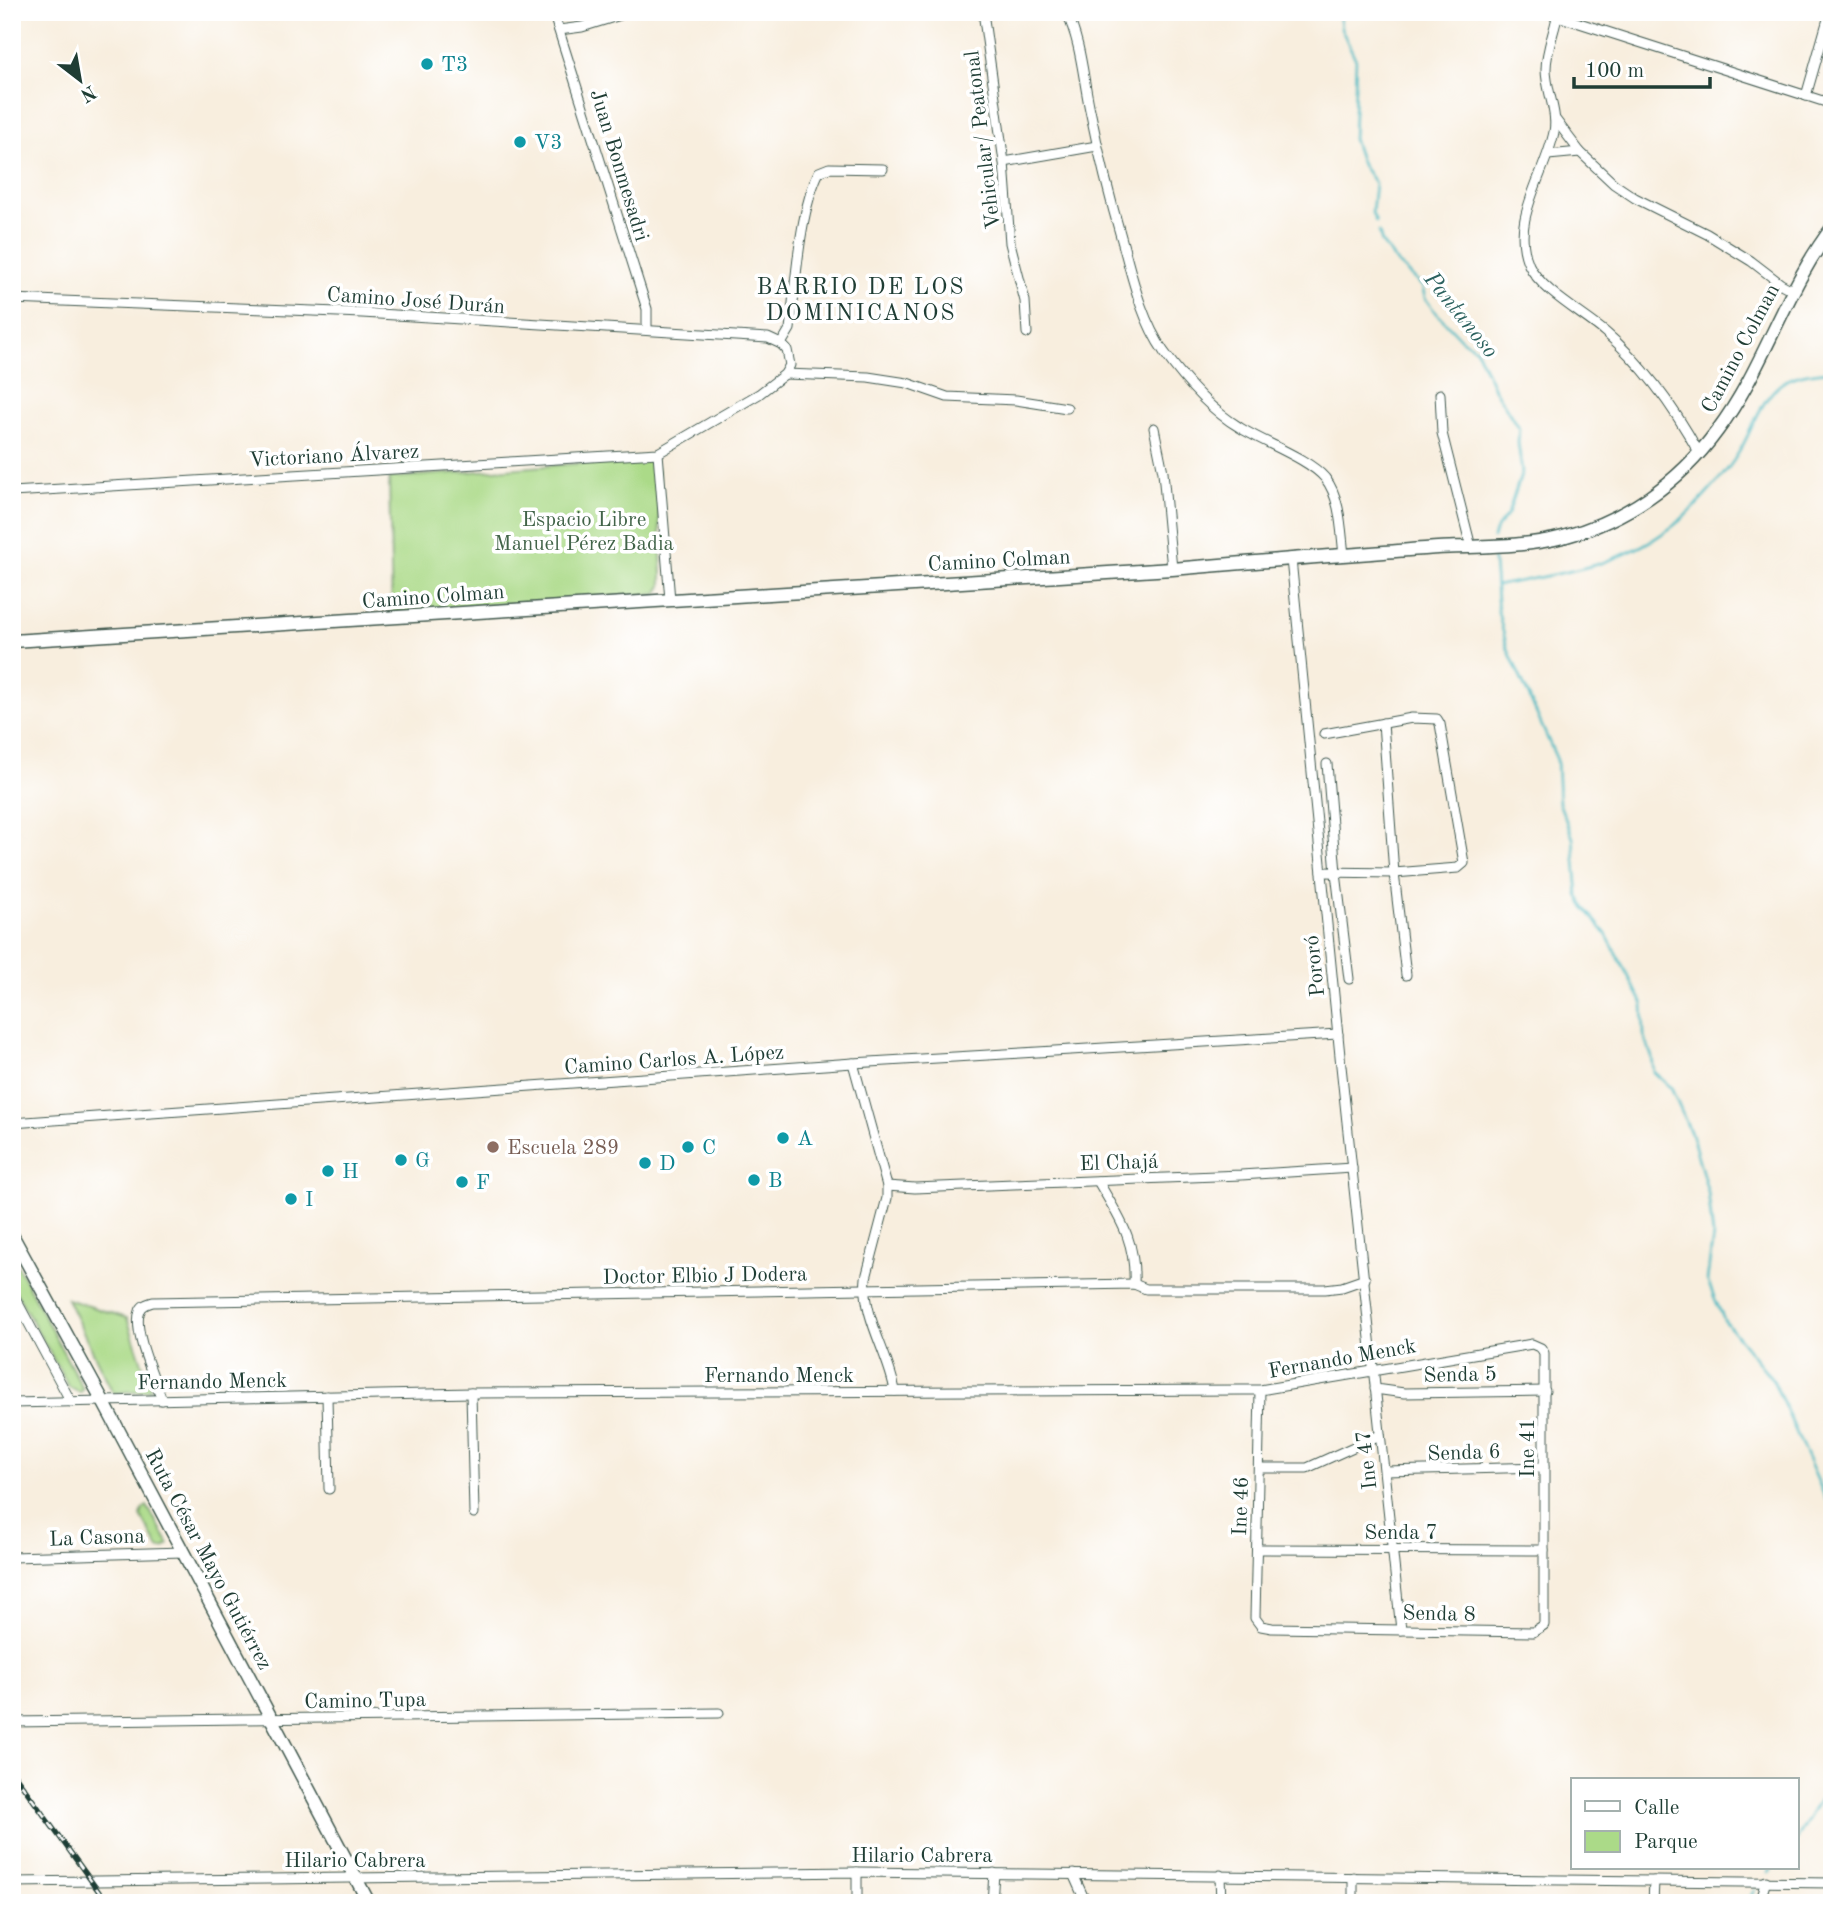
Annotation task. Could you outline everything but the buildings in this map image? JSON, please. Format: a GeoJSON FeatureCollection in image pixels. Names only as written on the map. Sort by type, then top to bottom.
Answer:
{"type":"FeatureCollection","features":[{"type":"Feature","properties":{"kind":"street","name":"Juan Bonmesadri"},"geometry":{"type":"LineString","coordinates":[[553,12],[647,309],[647,330]]}},
{"type":"Feature","properties":{"kind":"street"},"geometry":{"type":"LineString","coordinates":[[559,30],[582,27],[630,12]]}},
{"type":"Feature","properties":{"kind":"street"},"geometry":{"type":"LineString","coordinates":[[911,12],[1058,12]]}},
{"type":"Feature","properties":{"kind":"street","name":"Vehicular/ Peatonal"},"geometry":{"type":"LineString","coordinates":[[983,12],[1004,162],[1014,264],[1025,301],[1027,333]]}},
{"type":"Feature","properties":{"kind":"street"},"geometry":{"type":"LineString","coordinates":[[1066,12],[1078,52],[1097,146],[1135,289],[1150,327],[1160,346],[1202,399],[1229,421],[1312,468],[1326,479],[1338,510],[1345,555]]}},
{"type":"Feature","properties":{"kind":"street"},"geometry":{"type":"LineString","coordinates":[[1545,12],[1832,104]]}},
{"type":"Feature","properties":{"kind":"street"},"geometry":{"type":"LineString","coordinates":[[1806,96],[1830,12]]}},
{"type":"Feature","properties":{"kind":"street"},"geometry":{"type":"LineString","coordinates":[[1558,15],[1546,66],[1555,119],[1548,155],[1524,220],[1522,244],[1538,279],[1605,332],[1654,382],[1673,407],[1699,453]]}},
{"type":"Feature","properties":{"kind":"street"},"geometry":{"type":"LineString","coordinates":[[1555,119],[1599,172],[1623,190],[1707,234],[1792,290]]}},
{"type":"Feature","properties":{"kind":"street"},"geometry":{"type":"LineString","coordinates":[[1004,162],[1097,146]]}},
{"type":"Feature","properties":{"kind":"street"},"geometry":{"type":"LineString","coordinates":[[1548,155],[1580,152]]}},
{"type":"Feature","properties":{"kind":"street"},"geometry":{"type":"LineString","coordinates":[[670,600],[658,453],[759,394],[785,374],[790,365],[789,357],[781,344],[790,329],[806,213],[813,183],[819,172],[829,168],[883,169]]}},
{"type":"Feature","properties":{"kind":"street","name":"Camino Colman"},"geometry":{"type":"LineString","coordinates":[[12,641],[1172,569],[1471,547],[1563,537],[1612,519],[1643,502],[1670,483],[1699,453],[1740,397],[1792,290],[1813,252],[1832,228]]}},
{"type":"Feature","properties":{"kind":"street","name":"Camino José Durán"},"geometry":{"type":"LineString","coordinates":[[12,299],[212,306],[647,330],[768,338],[781,344]]}},
{"type":"Feature","properties":{"kind":"street"},"geometry":{"type":"LineString","coordinates":[[785,374],[868,377],[907,383],[947,397],[1016,400],[1067,408]]}},
{"type":"Feature","properties":{"kind":"street"},"geometry":{"type":"LineString","coordinates":[[1440,394],[1442,433],[1471,547]]}},
{"type":"Feature","properties":{"kind":"street"},"geometry":{"type":"LineString","coordinates":[[1154,428],[1163,472],[1172,569]]}},
{"type":"Feature","properties":{"kind":"street","name":"Victoriano Álvarez"},"geometry":{"type":"LineString","coordinates":[[12,492],[658,453]]}},
{"type":"Feature","properties":{"kind":"street","name":"Pororó"},"geometry":{"type":"LineString","coordinates":[[1291,559],[1338,1034],[1375,1370]]}},
{"type":"Feature","properties":{"kind":"street"},"geometry":{"type":"LineString","coordinates":[[1322,872],[1394,873],[1458,868],[1464,863],[1440,724],[1433,718],[1383,723],[1324,734]]}},
{"type":"Feature","properties":{"kind":"street"},"geometry":{"type":"LineString","coordinates":[[1383,723],[1394,873],[1406,975]]}},
{"type":"Feature","properties":{"kind":"street"},"geometry":{"type":"LineString","coordinates":[[1327,764],[1336,873],[1349,979]]}},
{"type":"Feature","properties":{"kind":"street","name":"Camino Carlos A. López"},"geometry":{"type":"LineString","coordinates":[[12,1123],[853,1063],[1338,1034]]}},
{"type":"Feature","properties":{"kind":"street"},"geometry":{"type":"LineString","coordinates":[[853,1063],[887,1186],[885,1206],[866,1278],[866,1289],[869,1310],[895,1391]]}},
{"type":"Feature","properties":{"kind":"street","name":"El Chajá"},"geometry":{"type":"LineString","coordinates":[[887,1186],[915,1188],[1098,1181],[1352,1168]]}},
{"type":"Feature","properties":{"kind":"street"},"geometry":{"type":"LineString","coordinates":[[1098,1181],[1126,1232],[1133,1252],[1134,1284]]}},
{"type":"Feature","properties":{"kind":"street","name":"Ruta César Mayo Gutiérrez"},"geometry":{"type":"LineString","coordinates":[[12,1235],[369,1903]]}},
{"type":"Feature","properties":{"kind":"street","name":"Doctor Elbio J Dodera"},"geometry":{"type":"LineString","coordinates":[[162,1400],[138,1322],[143,1306],[153,1302],[1134,1284],[1146,1289],[1325,1289],[1342,1287],[1365,1279]]}},
{"type":"Feature","properties":{"kind":"street"},"geometry":{"type":"LineString","coordinates":[[12,1292],[71,1402]]}},
{"type":"Feature","properties":{"kind":"street","name":"Fernando Menck"},"geometry":{"type":"LineString","coordinates":[[12,1403],[471,1393],[1260,1390],[1532,1344],[1541,1348]]}},
{"type":"Feature","properties":{"kind":"street","name":"Ine 41"},"geometry":{"type":"LineString","coordinates":[[1541,1348],[1544,1353],[1545,1391],[1544,1550]]}},
{"type":"Feature","properties":{"kind":"street","name":"Ine 47"},"geometry":{"type":"LineString","coordinates":[[1375,1370],[1401,1630]]}},
{"type":"Feature","properties":{"kind":"street","name":"Senda 5"},"geometry":{"type":"LineString","coordinates":[[1375,1389],[1404,1392],[1545,1391]]}},
{"type":"Feature","properties":{"kind":"street","name":"Ine 46"},"geometry":{"type":"LineString","coordinates":[[1258,1623],[1255,1618],[1260,1390]]}},
{"type":"Feature","properties":{"kind":"street"},"geometry":{"type":"LineString","coordinates":[[471,1393],[474,1513]]}},
{"type":"Feature","properties":{"kind":"street"},"geometry":{"type":"LineString","coordinates":[[327,1396],[329,1489]]}},
{"type":"Feature","properties":{"kind":"street"},"geometry":{"type":"LineString","coordinates":[[1259,1468],[1307,1468],[1380,1435]]}},
{"type":"Feature","properties":{"kind":"street","name":"Senda 6"},"geometry":{"type":"LineString","coordinates":[[1385,1471],[1544,1467]]}},
{"type":"Feature","properties":{"kind":"street","name":"Senda 7"},"geometry":{"type":"LineString","coordinates":[[1257,1549],[1544,1550]]}},
{"type":"Feature","properties":{"kind":"street","name":"Senda 8"},"geometry":{"type":"LineString","coordinates":[[1258,1623],[1272,1628],[1533,1632],[1544,1625],[1544,1550]]}},
{"type":"Feature","properties":{"kind":"street","name":"La Casona"},"geometry":{"type":"LineString","coordinates":[[12,1557],[183,1552]]}},
{"type":"Feature","properties":{"kind":"street","name":"Camino Tupa"},"geometry":{"type":"LineString","coordinates":[[12,1722],[719,1713]]}},
{"type":"Feature","properties":{"kind":"street"},"geometry":{"type":"LineString","coordinates":[[857,1872],[857,1903]]}},
{"type":"Feature","properties":{"kind":"street","name":"Hilario Cabrera"},"geometry":{"type":"LineString","coordinates":[[12,1882],[857,1872],[1766,1881],[1832,1884]]}},
{"type":"Feature","properties":{"kind":"street"},"geometry":{"type":"LineString","coordinates":[[992,1903],[994,1873]]}},
{"type":"Feature","properties":{"kind":"street"},"geometry":{"type":"LineString","coordinates":[[1073,1874],[1086,1903]]}},
{"type":"Feature","properties":{"kind":"street"},"geometry":{"type":"LineString","coordinates":[[1220,1875],[1221,1903]]}},
{"type":"Feature","properties":{"kind":"street"},"geometry":{"type":"LineString","coordinates":[[1353,1877],[1353,1903]]}},
{"type":"Feature","properties":{"kind":"street"},"geometry":{"type":"LineString","coordinates":[[1653,1903],[1654,1881]]}},
{"type":"Feature","properties":{"kind":"street"},"geometry":{"type":"LineString","coordinates":[[1759,1903],[1766,1881]]}},
{"type":"Feature","properties":{"kind":"green space","name":"Espacio Libre Manuel Pérez Badia"},"geometry":{"type":"Polygon","coordinates":[[[650,458],[657,470],[662,586],[657,594],[392,612],[389,478],[650,458]]]}},
{"type":"Feature","properties":{"kind":"green space"},"geometry":{"type":"Polygon","coordinates":[[[12,1256],[83,1389],[80,1393],[69,1387],[12,1285],[12,1256]]]}},
{"type":"Feature","properties":{"kind":"green space"},"geometry":{"type":"Polygon","coordinates":[[[67,1299],[127,1318],[151,1390],[113,1393],[67,1299]]]}},
{"type":"Feature","properties":{"kind":"green space"},"geometry":{"type":"Polygon","coordinates":[[[147,1506],[169,1544],[165,1548],[159,1549],[141,1516],[147,1506]]]}},
{"type":"Feature","properties":{"kind":"waterway","name":"Pantanoso"},"geometry":{"type":"LineString","coordinates":[[1339,12],[1341,28],[1356,60],[1353,139],[1362,165],[1375,183],[1372,213],[1376,222]]}},
{"type":"Feature","properties":{"kind":"waterway","name":"Pantanoso"},"geometry":{"type":"LineString","coordinates":[[1379,232],[1382,243],[1398,264],[1422,286],[1425,298],[1433,309],[1461,339],[1476,349],[1493,387],[1519,429],[1522,472],[1508,514],[1493,538]]}},
{"type":"Feature","properties":{"kind":"waterway"},"geometry":{"type":"LineString","coordinates":[[1496,586],[1587,567],[1630,552],[1651,541],[1680,520],[1718,482],[1777,387],[1796,376],[1832,370]]}},
{"type":"Feature","properties":{"kind":"waterway"},"geometry":{"type":"LineString","coordinates":[[1493,551],[1498,612],[1507,647],[1557,760],[1559,803],[1573,838],[1578,895],[1584,907],[1606,934],[1643,1004],[1644,1035],[1654,1072],[1671,1088],[1692,1136],[1708,1192],[1713,1236],[1707,1280],[1724,1320],[1773,1380],[1832,1513]]}},
{"type":"Feature","properties":{"kind":"waterway"},"geometry":{"type":"LineString","coordinates":[[1798,1837],[1832,1778]]}},
{"type":"Feature","properties":{"kind":"waterway"},"geometry":{"type":"LineString","coordinates":[[1747,1903],[1755,1889]]}},
{"type":"Feature","properties":{"kind":"railway"},"geometry":{"type":"LineString","coordinates":[[12,1771],[107,1903]]}},
{"type":"Feature","properties":{"kind":"place","name":"T3"},"geometry":{"type":"Point","coordinates":[427,64]}},
{"type":"Feature","properties":{"kind":"place","name":"V3"},"geometry":{"type":"Point","coordinates":[520,142]}},
{"type":"Feature","properties":{"kind":"place","name":"A"},"geometry":{"type":"Point","coordinates":[783,1138]}},
{"type":"Feature","properties":{"kind":"place","name":"Escuela 289"},"geometry":{"type":"Point","coordinates":[493,1147]}},
{"type":"Feature","properties":{"kind":"place","name":"C"},"geometry":{"type":"Point","coordinates":[688,1147]}},
{"type":"Feature","properties":{"kind":"place","name":"G"},"geometry":{"type":"Point","coordinates":[401,1160]}},
{"type":"Feature","properties":{"kind":"place","name":"D"},"geometry":{"type":"Point","coordinates":[645,1163]}},
{"type":"Feature","properties":{"kind":"place","name":"H"},"geometry":{"type":"Point","coordinates":[328,1171]}},
{"type":"Feature","properties":{"kind":"place","name":"B"},"geometry":{"type":"Point","coordinates":[754,1180]}},
{"type":"Feature","properties":{"kind":"place","name":"F"},"geometry":{"type":"Point","coordinates":[462,1182]}},
{"type":"Feature","properties":{"kind":"place","name":"I"},"geometry":{"type":"Point","coordinates":[291,1199]}},
{"type":"Feature","properties":{"kind":"district","name":"BARRIO DE LOS DOMINICANOS"},"geometry":{"type":"Point","coordinates":[861,299]}}]}
